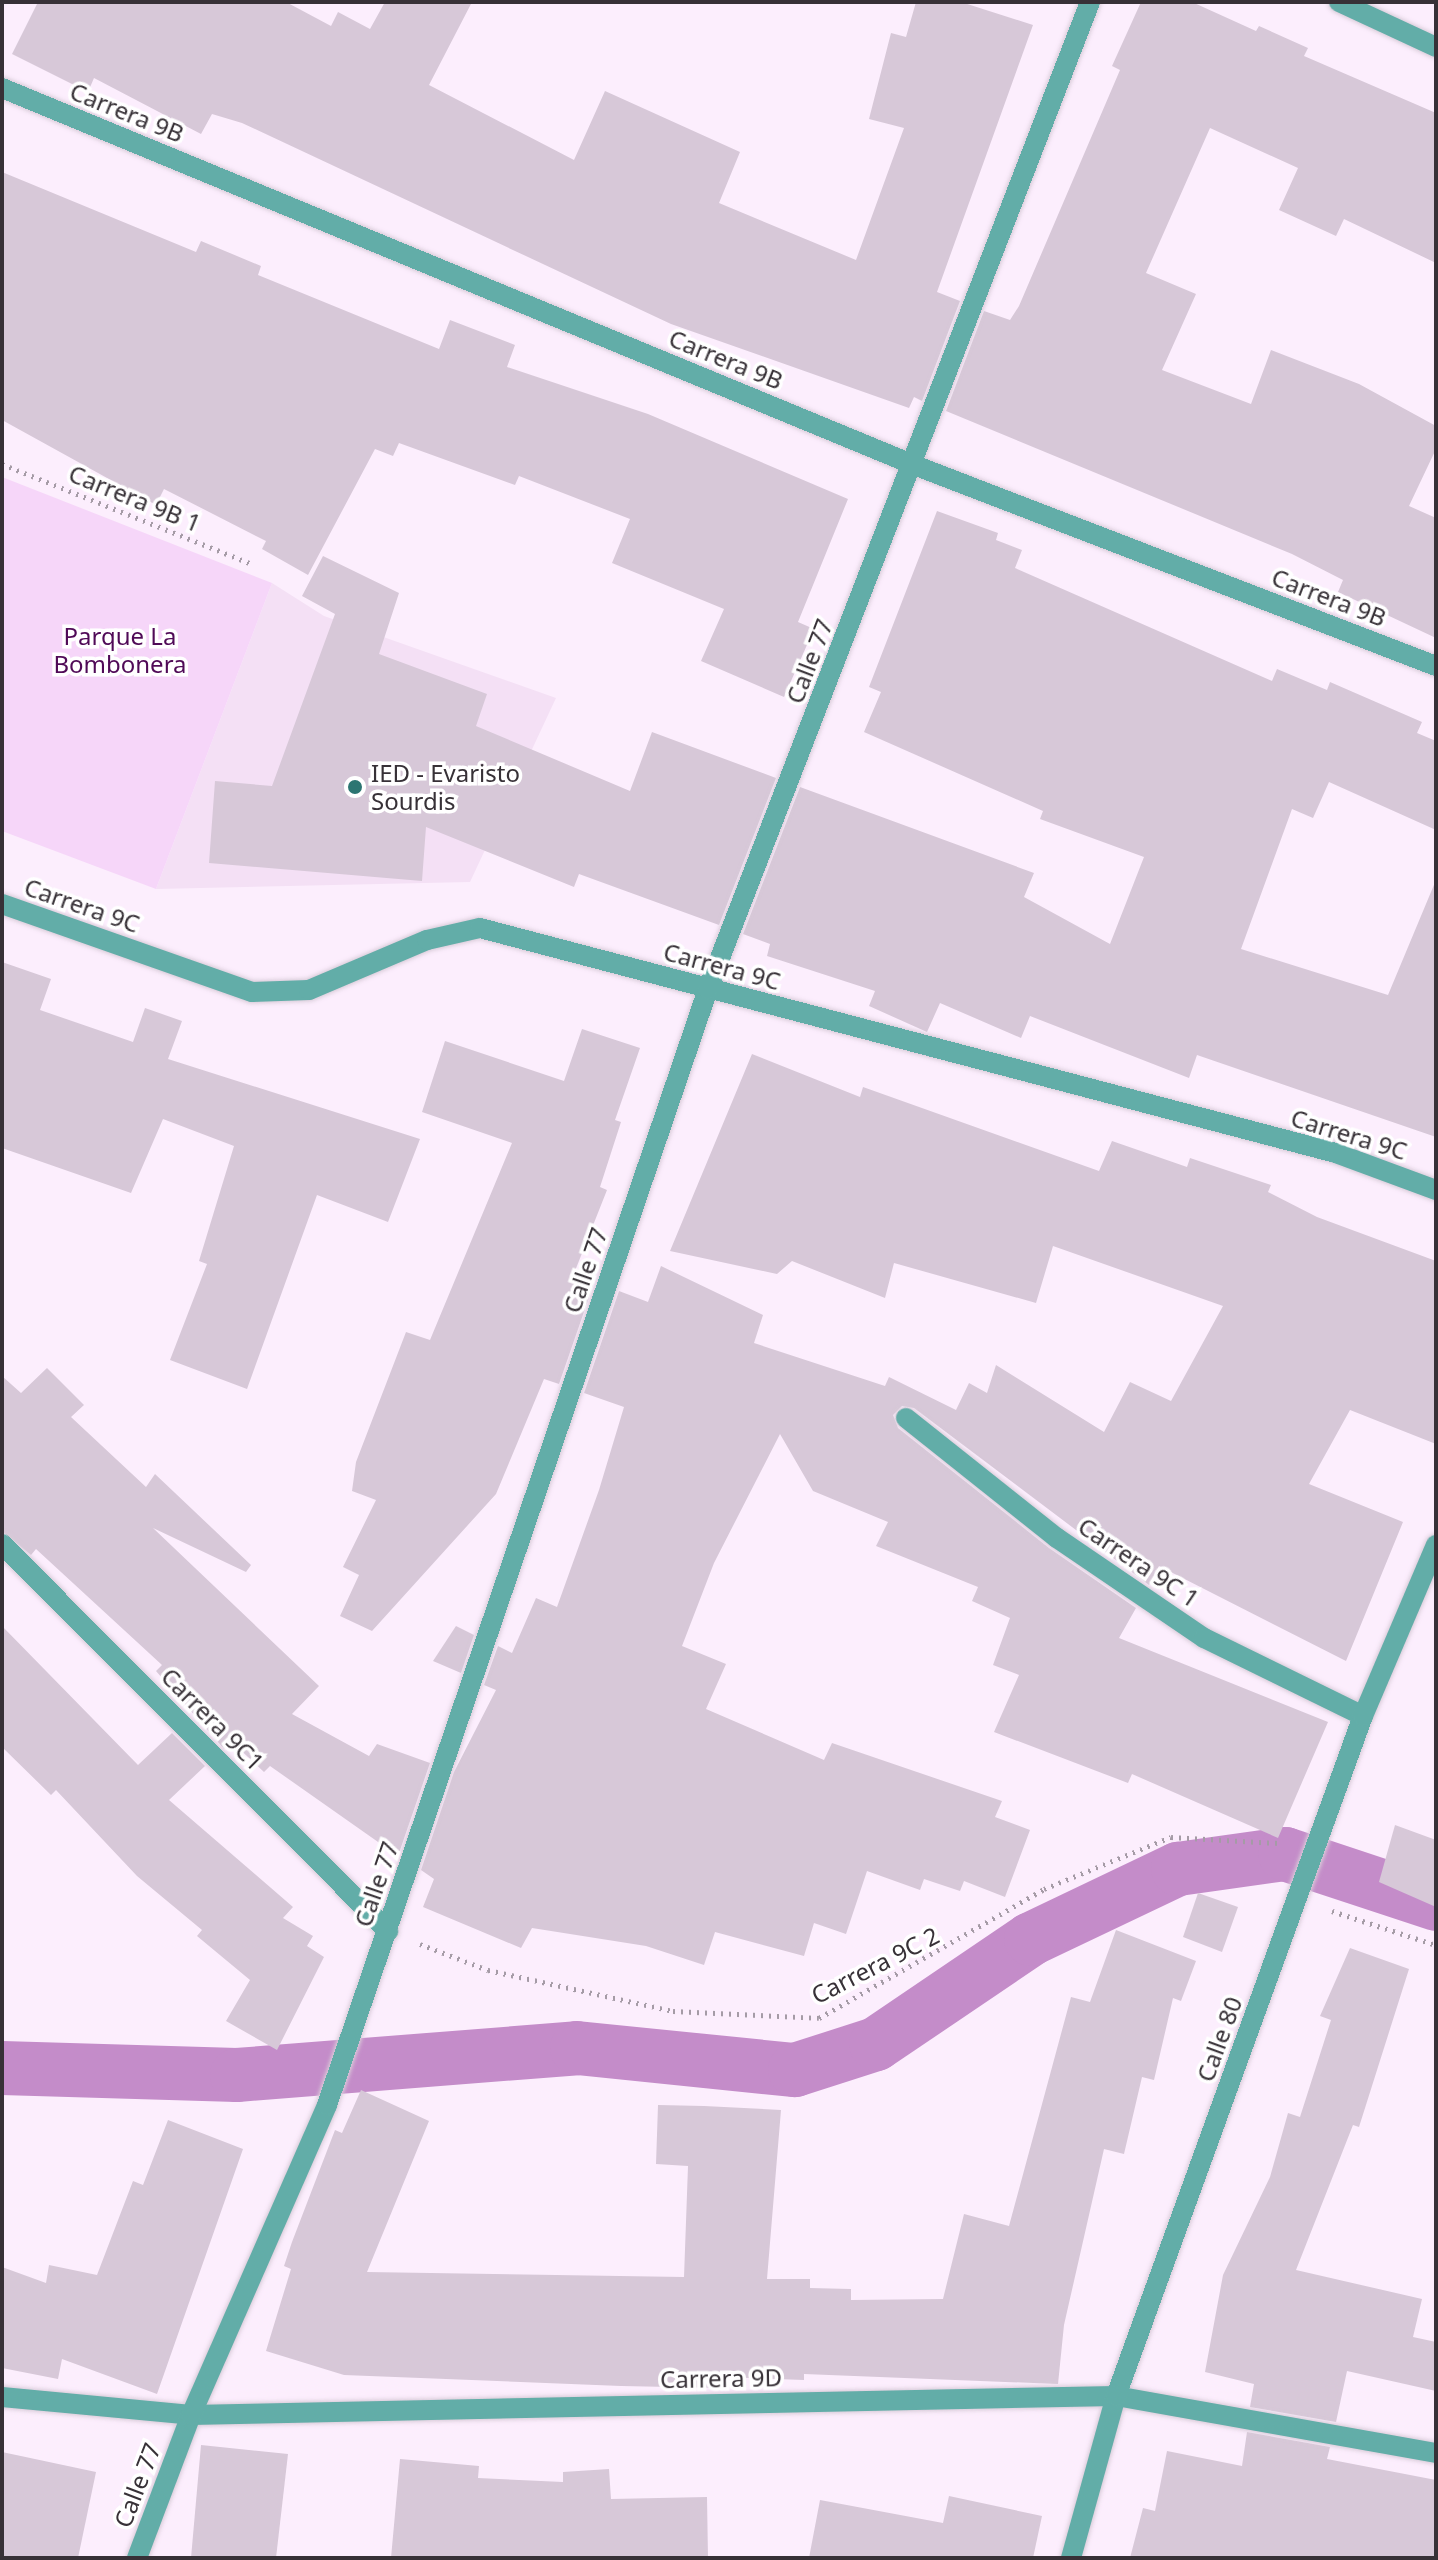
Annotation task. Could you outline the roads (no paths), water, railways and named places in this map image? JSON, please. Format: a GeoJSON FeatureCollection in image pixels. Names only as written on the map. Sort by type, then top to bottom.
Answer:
{"type":"FeatureCollection","features":[{"type":"Feature","properties":{"kind":"street","name":"Calle 77"},"geometry":{"type":"LineString","coordinates":[[137,2558],[191,2415],[327,2105],[708,989],[914,465],[1090,2]]}},
{"type":"Feature","properties":{"kind":"street"},"geometry":{"type":"LineString","coordinates":[[1339,2],[1436,47]]}},
{"type":"Feature","properties":{"kind":"street","name":"Carrera 9B"},"geometry":{"type":"LineString","coordinates":[[2,88],[914,465],[1436,666]]}},
{"type":"Feature","properties":{"kind":"street","name":"Carrera 9C"},"geometry":{"type":"LineString","coordinates":[[2,904],[252,992],[309,990],[427,940],[480,928],[1336,1153],[1436,1190]]}},
{"type":"Feature","properties":{"kind":"street","name":"Carrera 9C 1"},"geometry":{"type":"LineString","coordinates":[[906,1418],[1057,1538],[1204,1638],[1363,1716]]}},
{"type":"Feature","properties":{"kind":"street","name":"Carrera 9C1"},"geometry":{"type":"LineString","coordinates":[[2,1544],[388,1931]]}},
{"type":"Feature","properties":{"kind":"street","name":"Calle 80"},"geometry":{"type":"LineString","coordinates":[[1071,2558],[1116,2396],[1363,1716],[1436,1545]]}},
{"type":"Feature","properties":{"kind":"street","name":"Carrera 9D"},"geometry":{"type":"LineString","coordinates":[[2,2397],[191,2415],[1116,2396],[1436,2453]]}},
{"type":"Feature","properties":{"kind":"waterway"},"geometry":{"type":"LineString","coordinates":[[2,2068],[237,2075],[577,2048],[795,2070],[876,2044],[1031,1939],[1178,1869],[1285,1854],[1436,1904]]}},
{"type":"Feature","properties":{"kind":"place","name":"IED - Evaristo Sourdis"},"geometry":{"type":"Point","coordinates":[355,787]}},
{"type":"Feature","properties":{"kind":"park label","name":"Parque La Bombonera"},"geometry":{"type":"Point","coordinates":[120,650]}}]}
